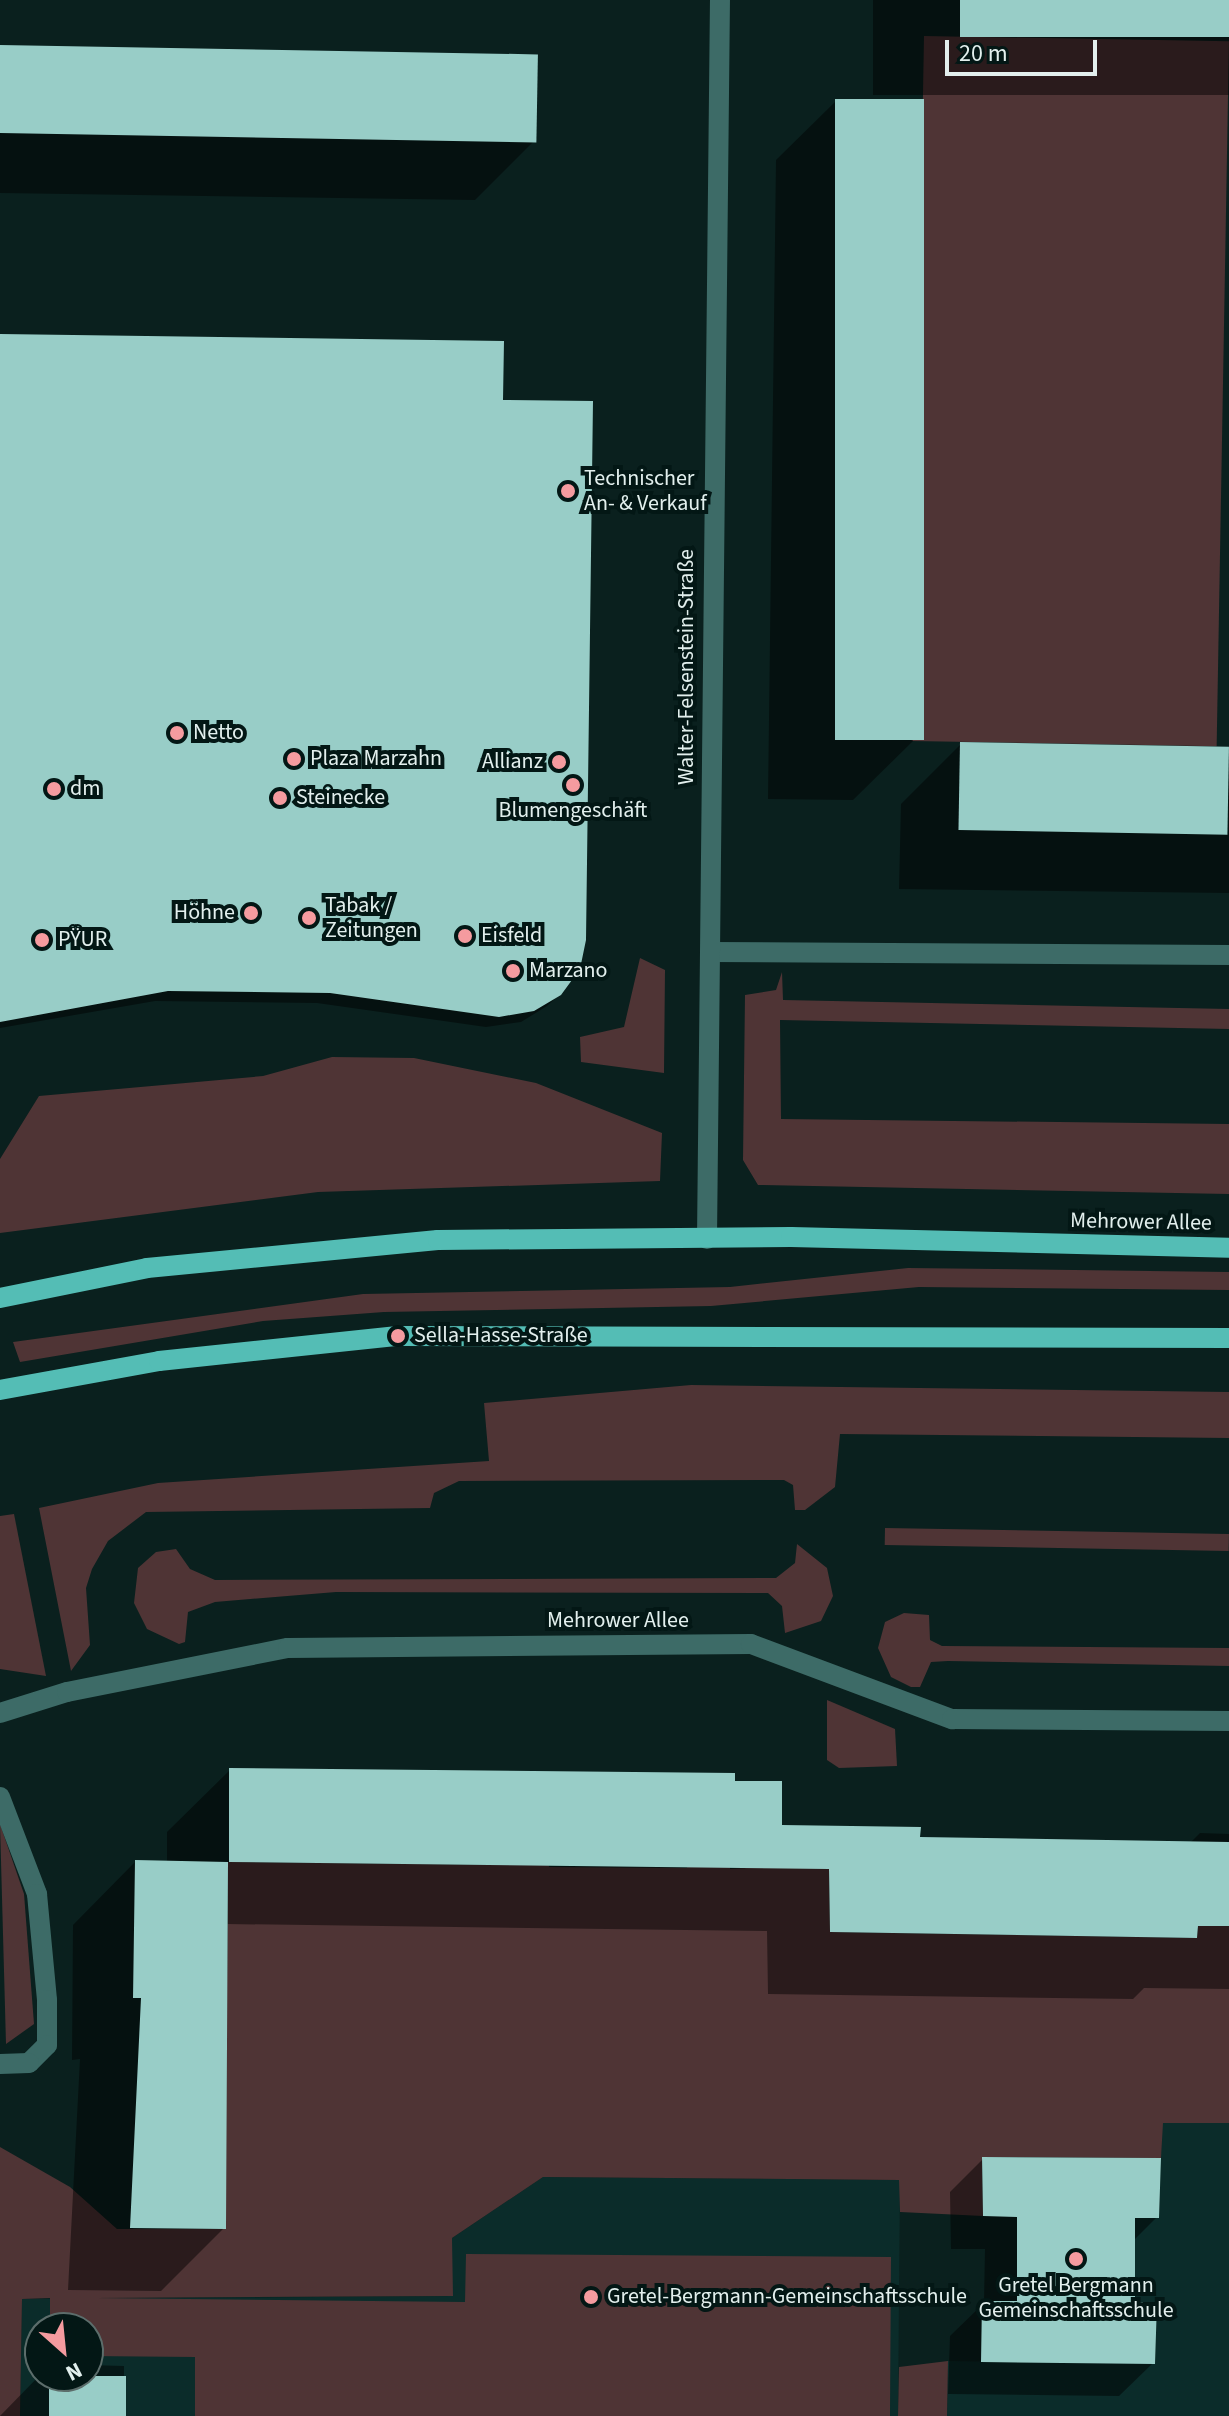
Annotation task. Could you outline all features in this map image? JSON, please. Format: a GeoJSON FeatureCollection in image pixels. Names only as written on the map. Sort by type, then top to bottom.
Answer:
{"type":"FeatureCollection","features":[{"type":"Feature","properties":{"kind":"main road","name":"Mehrower Allee"},"geometry":{"type":"LineString","coordinates":[[0,1298],[147,1268],[322,1248],[707,1239],[1229,1248]]}},
{"type":"Feature","properties":{"kind":"main road"},"geometry":{"type":"LineString","coordinates":[[0,1390],[175,1358],[398,1336],[1229,1338]]}},
{"type":"Feature","properties":{"kind":"street","name":"Walter-Felsenstein-Straße"},"geometry":{"type":"LineString","coordinates":[[707,1239],[720,0]]}},
{"type":"Feature","properties":{"kind":"street"},"geometry":{"type":"LineString","coordinates":[[710,952],[1229,955]]}},
{"type":"Feature","properties":{"kind":"street","name":"Mehrower Allee"},"geometry":{"type":"LineString","coordinates":[[0,1713],[67,1692],[288,1648],[751,1644],[952,1719],[1229,1721]]}},
{"type":"Feature","properties":{"kind":"street"},"geometry":{"type":"LineString","coordinates":[[0,1797],[37,1894],[47,2000],[47,2045],[29,2063],[0,2064]]}},
{"type":"Feature","properties":{"kind":"shaded area"},"geometry":{"type":"Polygon","coordinates":[[[924,36],[1229,41],[1217,746],[912,741],[924,36]]]}},
{"type":"Feature","properties":{"kind":"shaded area"},"geometry":{"type":"Polygon","coordinates":[[[640,958],[665,970],[664,1073],[581,1062],[580,1037],[624,1027],[640,958]]]}},
{"type":"Feature","properties":{"kind":"shaded area"},"geometry":{"type":"Polygon","coordinates":[[[782,972],[783,1000],[1229,1009],[1229,1029],[780,1020],[781,1119],[1229,1124],[1229,1194],[758,1185],[743,1160],[745,995],[776,990],[782,972]]]}},
{"type":"Feature","properties":{"kind":"shaded area"},"geometry":{"type":"Polygon","coordinates":[[[332,1057],[414,1058],[536,1083],[662,1133],[660,1181],[318,1192],[0,1233],[0,1159],[39,1096],[263,1076],[332,1057]]]}},
{"type":"Feature","properties":{"kind":"shaded area"},"geometry":{"type":"Polygon","coordinates":[[[908,1268],[1229,1272],[1229,1290],[919,1287],[711,1306],[384,1312],[263,1321],[20,1362],[13,1342],[363,1294],[730,1287],[908,1268]]]}},
{"type":"Feature","properties":{"kind":"shaded area"},"geometry":{"type":"Polygon","coordinates":[[[691,1385],[1229,1392],[1229,1438],[840,1434],[835,1487],[805,1510],[795,1510],[793,1485],[784,1480],[459,1481],[434,1493],[430,1508],[146,1512],[108,1541],[92,1569],[86,1588],[90,1645],[71,1671],[39,1508],[158,1483],[489,1461],[484,1403],[691,1385]]]}},
{"type":"Feature","properties":{"kind":"shaded area"},"geometry":{"type":"Polygon","coordinates":[[[14,1514],[46,1676],[0,1669],[0,1516],[14,1514]]]}},
{"type":"Feature","properties":{"kind":"shaded area"},"geometry":{"type":"Polygon","coordinates":[[[885,1528],[1229,1534],[1229,1551],[885,1545],[885,1528]]]}},
{"type":"Feature","properties":{"kind":"shaded area"},"geometry":{"type":"Polygon","coordinates":[[[797,1544],[827,1568],[833,1596],[821,1621],[785,1633],[782,1606],[768,1593],[336,1592],[215,1602],[188,1612],[185,1642],[179,1644],[147,1629],[134,1603],[138,1568],[156,1552],[176,1549],[190,1569],[215,1580],[776,1578],[795,1563],[797,1544]]]}},
{"type":"Feature","properties":{"kind":"shaded area"},"geometry":{"type":"Polygon","coordinates":[[[904,1613],[929,1615],[930,1640],[942,1646],[1229,1648],[1229,1666],[931,1662],[920,1687],[911,1687],[891,1677],[878,1648],[885,1622],[904,1613]]]}},
{"type":"Feature","properties":{"kind":"shaded area"},"geometry":{"type":"Polygon","coordinates":[[[827,1700],[895,1729],[897,1766],[839,1768],[827,1760],[827,1700]]]}},
{"type":"Feature","properties":{"kind":"shaded area"},"geometry":{"type":"Polygon","coordinates":[[[0,1824],[24,1894],[34,2024],[6,2044],[0,1824]]]}},
{"type":"Feature","properties":{"kind":"shaded area"},"geometry":{"type":"Polygon","coordinates":[[[548,1856],[549,1867],[687,1868],[688,1857],[730,1858],[730,1869],[829,1863],[830,1932],[1197,1938],[1198,1926],[1229,1926],[1229,2123],[1163,2123],[1161,2158],[982,2157],[983,2216],[900,2212],[899,2180],[543,2177],[452,2238],[453,2296],[96,2298],[465,2302],[466,2254],[891,2257],[890,2416],[195,2416],[195,2357],[104,2356],[104,2312],[50,2312],[50,2298],[22,2299],[20,2416],[0,2416],[0,2147],[70,2187],[117,2229],[225,2229],[228,1862],[506,1865],[548,1856]]]}},
{"type":"Feature","properties":{"kind":"shaded area"},"geometry":{"type":"Polygon","coordinates":[[[1162,2123],[1229,2123],[1229,2416],[947,2416],[948,2361],[1155,2364],[1157,2303],[1135,2302],[1135,2218],[1159,2217],[1162,2123]]]}},
{"type":"Feature","properties":{"kind":"shaded area","name":"Gretel-Bergmann-Gemeinschaftsschule"},"geometry":{"type":"Polygon","coordinates":[[[543,2177],[900,2180],[898,2416],[20,2416],[22,2299],[452,2296],[452,2238],[543,2177]]]}},
{"type":"Feature","properties":{"kind":"shaded area"},"geometry":{"type":"Polygon","coordinates":[[[948,2361],[947,2416],[898,2416],[899,2367],[948,2361]]]}},
{"type":"Feature","properties":{"kind":"building"},"geometry":{"type":"Polygon","coordinates":[[[960,0],[1229,0],[1229,37],[960,37],[960,0]]]}},
{"type":"Feature","properties":{"kind":"building"},"geometry":{"type":"Polygon","coordinates":[[[0,45],[538,54],[536,142],[0,133],[0,45]]]}},
{"type":"Feature","properties":{"kind":"building"},"geometry":{"type":"Polygon","coordinates":[[[835,99],[924,99],[924,740],[835,740],[835,99]]]}},
{"type":"Feature","properties":{"kind":"building","name":"Plaza Marzahn"},"geometry":{"type":"Polygon","coordinates":[[[0,334],[504,341],[503,400],[593,401],[586,940],[580,969],[561,995],[534,1011],[499,1017],[330,993],[168,991],[0,1022],[0,334]]]}},
{"type":"Feature","properties":{"kind":"building"},"geometry":{"type":"Polygon","coordinates":[[[960,742],[1229,747],[1227,835],[958,830],[960,742]]]}},
{"type":"Feature","properties":{"kind":"building"},"geometry":{"type":"Polygon","coordinates":[[[229,1768],[735,1773],[735,1781],[782,1781],[782,1825],[921,1827],[920,1837],[1229,1842],[1229,1926],[1198,1926],[1197,1938],[830,1932],[829,1869],[229,1862],[229,1768]]]}},
{"type":"Feature","properties":{"kind":"building"},"geometry":{"type":"Polygon","coordinates":[[[135,1860],[228,1862],[226,2229],[130,2228],[141,1998],[133,1998],[135,1860]]]}},
{"type":"Feature","properties":{"kind":"building","name":"Gretel Bergmann Gemeinschaftsschule"},"geometry":{"type":"Polygon","coordinates":[[[982,2157],[1161,2158],[1159,2218],[1135,2218],[1135,2302],[1157,2303],[1155,2364],[981,2362],[982,2301],[1017,2301],[1017,2217],[983,2216],[982,2157]]]}},
{"type":"Feature","properties":{"kind":"building"},"geometry":{"type":"Polygon","coordinates":[[[104,2376],[126,2376],[126,2416],[49,2416],[49,2392],[104,2392],[104,2376]]]}},
{"type":"Feature","properties":{"kind":"place","name":"Technischer An- & Verkauf"},"geometry":{"type":"Point","coordinates":[568,491]}},
{"type":"Feature","properties":{"kind":"place","name":"Netto"},"geometry":{"type":"Point","coordinates":[177,733]}},
{"type":"Feature","properties":{"kind":"place","name":"Plaza Marzahn"},"geometry":{"type":"Point","coordinates":[294,759]}},
{"type":"Feature","properties":{"kind":"place","name":"Allianz"},"geometry":{"type":"Point","coordinates":[559,762]}},
{"type":"Feature","properties":{"kind":"place","name":"Blumengeschäft"},"geometry":{"type":"Point","coordinates":[573,785]}},
{"type":"Feature","properties":{"kind":"place","name":"dm"},"geometry":{"type":"Point","coordinates":[54,789]}},
{"type":"Feature","properties":{"kind":"place","name":"Steinecke"},"geometry":{"type":"Point","coordinates":[280,798]}},
{"type":"Feature","properties":{"kind":"place","name":"Höhne"},"geometry":{"type":"Point","coordinates":[251,913]}},
{"type":"Feature","properties":{"kind":"place","name":"Tabak / Zeitungen"},"geometry":{"type":"Point","coordinates":[309,918]}},
{"type":"Feature","properties":{"kind":"place","name":"Eisfeld"},"geometry":{"type":"Point","coordinates":[465,936]}},
{"type":"Feature","properties":{"kind":"place","name":"PŸUR"},"geometry":{"type":"Point","coordinates":[42,940]}},
{"type":"Feature","properties":{"kind":"place","name":"Marzano"},"geometry":{"type":"Point","coordinates":[513,971]}},
{"type":"Feature","properties":{"kind":"place","name":"Sella-Hasse-Straße"},"geometry":{"type":"Point","coordinates":[398,1336]}},
{"type":"Feature","properties":{"kind":"place","name":"Gretel Bergmann Gemeinschaftsschule"},"geometry":{"type":"Point","coordinates":[1076,2259]}},
{"type":"Feature","properties":{"kind":"place","name":"Gretel-Bergmann-Gemeinschaftsschule"},"geometry":{"type":"Point","coordinates":[591,2297]}}]}
